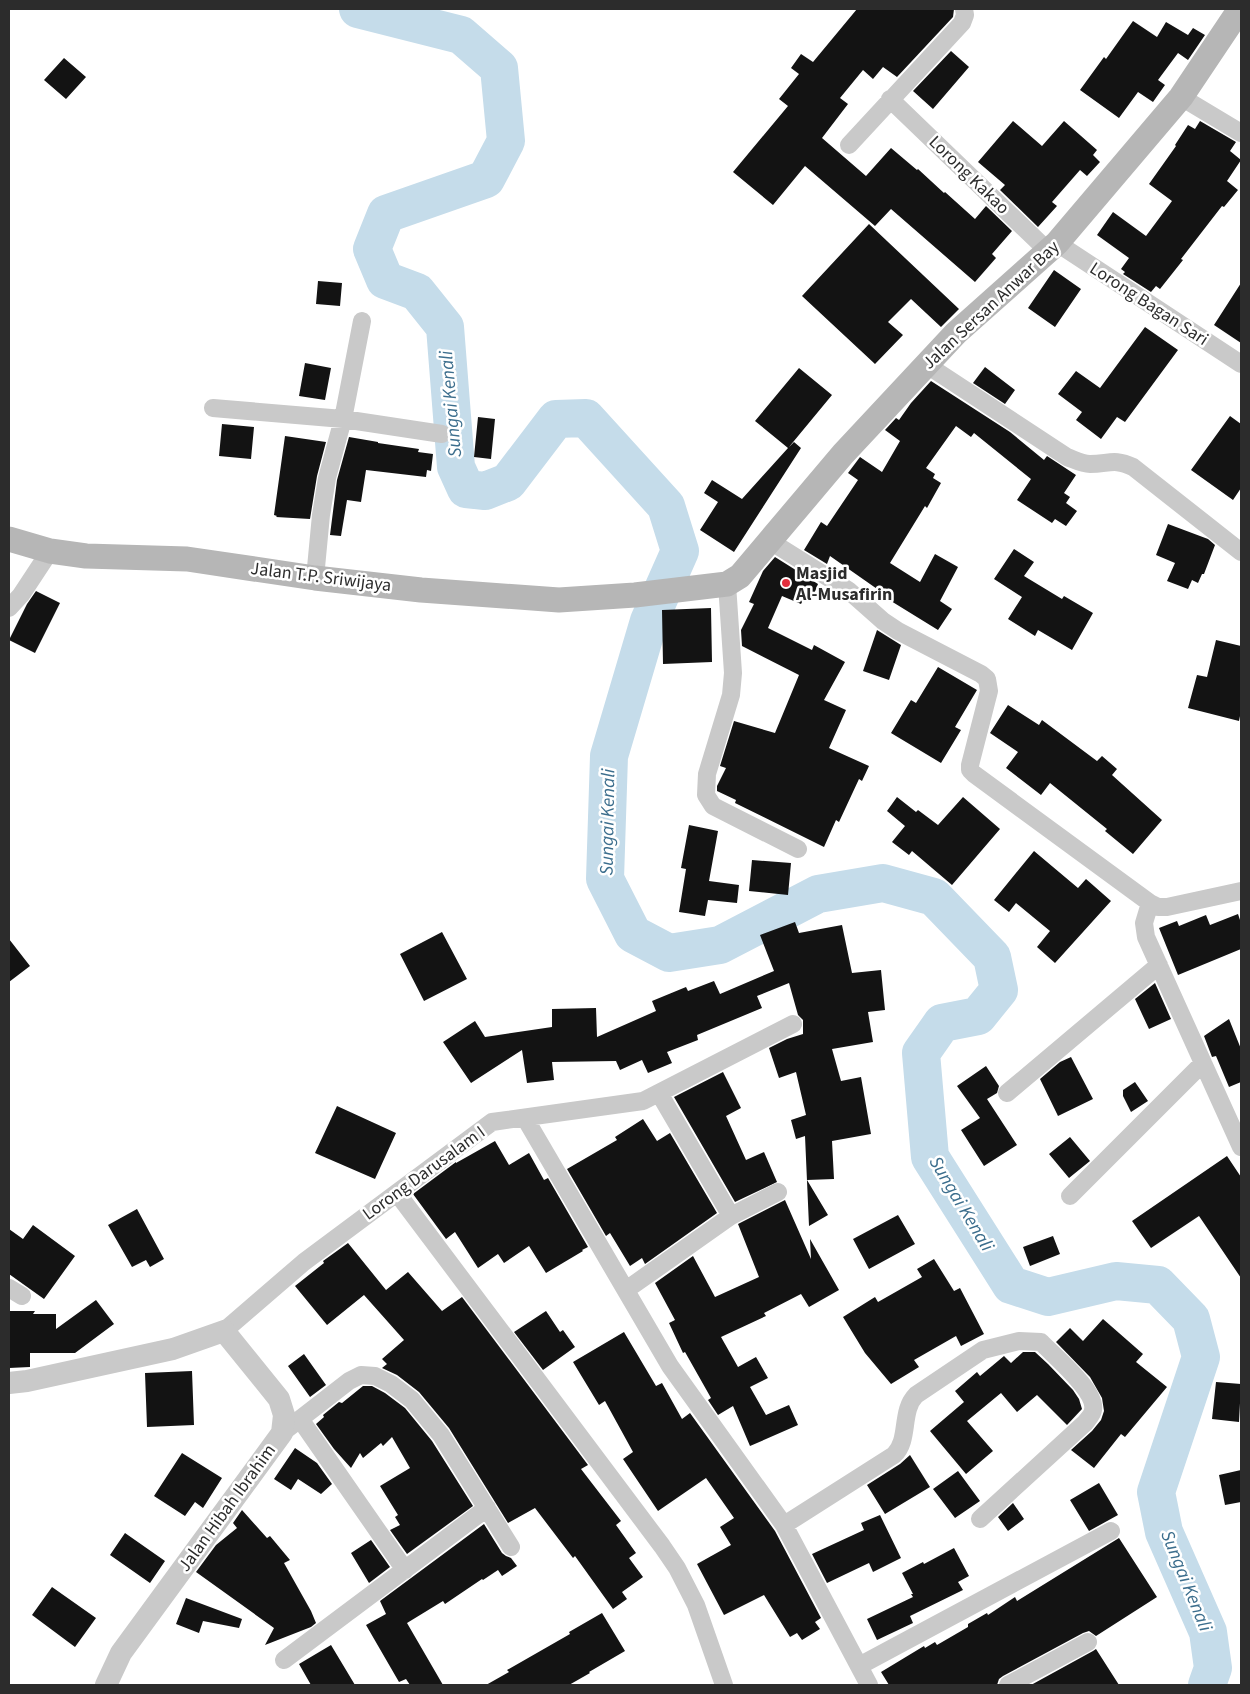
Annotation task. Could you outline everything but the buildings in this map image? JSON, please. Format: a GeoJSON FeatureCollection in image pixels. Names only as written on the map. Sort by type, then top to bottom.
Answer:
{"type":"FeatureCollection","features":[{"type":"Feature","properties":{"kind":"main road","name":"Jalan Sersan Anwar Bay"},"geometry":{"type":"LineString","coordinates":[[721,585],[740,576],[843,454],[956,334],[1053,248],[1180,97],[1240,9]]}},
{"type":"Feature","properties":{"kind":"main road","name":"Jalan T.P. Sriwijaya"},"geometry":{"type":"LineString","coordinates":[[9,539],[50,551],[86,556],[187,558],[315,578],[421,590],[559,600],[635,595],[721,585]]}},
{"type":"Feature","properties":{"kind":"street"},"geometry":{"type":"LineString","coordinates":[[849,145],[962,23],[965,15],[964,9]]}},
{"type":"Feature","properties":{"kind":"street"},"geometry":{"type":"LineString","coordinates":[[1180,97],[1241,133]]}},
{"type":"Feature","properties":{"kind":"street","name":"Lorong Kakao"},"geometry":{"type":"LineString","coordinates":[[890,99],[1053,248]]}},
{"type":"Feature","properties":{"kind":"street","name":"Lorong Bagan Sari"},"geometry":{"type":"LineString","coordinates":[[1053,248],[1241,364]]}},
{"type":"Feature","properties":{"kind":"street"},"geometry":{"type":"LineString","coordinates":[[315,578],[324,496],[343,418],[362,321]]}},
{"type":"Feature","properties":{"kind":"street"},"geometry":{"type":"LineString","coordinates":[[927,365],[1067,457],[1082,463],[1091,464],[1116,461],[1133,467],[1241,551]]}},
{"type":"Feature","properties":{"kind":"street"},"geometry":{"type":"LineString","coordinates":[[213,408],[343,418],[442,434]]}},
{"type":"Feature","properties":{"kind":"street"},"geometry":{"type":"LineString","coordinates":[[770,541],[848,590],[894,629],[981,674],[987,679],[989,692],[970,770],[1158,907],[1167,907],[1241,891]]}},
{"type":"Feature","properties":{"kind":"street"},"geometry":{"type":"LineString","coordinates":[[9,608],[21,595],[50,551]]}},
{"type":"Feature","properties":{"kind":"street"},"geometry":{"type":"LineString","coordinates":[[721,585],[733,672],[732,695],[707,774],[706,795],[713,806],[798,849]]}},
{"type":"Feature","properties":{"kind":"street"},"geometry":{"type":"LineString","coordinates":[[1150,903],[1144,923],[1144,930],[1241,1147]]}},
{"type":"Feature","properties":{"kind":"street"},"geometry":{"type":"LineString","coordinates":[[1007,1093],[1159,965]]}},
{"type":"Feature","properties":{"kind":"street","name":"Lorong Darusalam I"},"geometry":{"type":"LineString","coordinates":[[224,1331],[304,1262],[492,1122],[643,1101],[793,1024]]}},
{"type":"Feature","properties":{"kind":"street"},"geometry":{"type":"LineString","coordinates":[[1070,1196],[1203,1063]]}},
{"type":"Feature","properties":{"kind":"street"},"geometry":{"type":"LineString","coordinates":[[660,1093],[730,1216]]}},
{"type":"Feature","properties":{"kind":"street"},"geometry":{"type":"LineString","coordinates":[[525,1118],[670,1366],[784,1525],[870,1685]]}},
{"type":"Feature","properties":{"kind":"street"},"geometry":{"type":"LineString","coordinates":[[626,1290],[730,1216],[778,1192]]}},
{"type":"Feature","properties":{"kind":"street"},"geometry":{"type":"LineString","coordinates":[[397,1193],[677,1568],[696,1605],[724,1685]]}},
{"type":"Feature","properties":{"kind":"street"},"geometry":{"type":"LineString","coordinates":[[9,1382],[27,1381],[173,1349],[224,1331]]}},
{"type":"Feature","properties":{"kind":"street","name":"Jalan Hibah Ibrahim"},"geometry":{"type":"LineString","coordinates":[[106,1685],[120,1653],[282,1433],[284,1415],[279,1400],[224,1331]]}},
{"type":"Feature","properties":{"kind":"street"},"geometry":{"type":"LineString","coordinates":[[784,1525],[894,1456],[900,1450],[908,1409],[916,1395],[983,1350],[1019,1341],[1041,1342],[1086,1389],[1093,1400],[1094,1411],[1085,1423],[980,1519]]}},
{"type":"Feature","properties":{"kind":"street"},"geometry":{"type":"LineString","coordinates":[[282,1433],[349,1381],[361,1375],[375,1376],[391,1384],[412,1400],[426,1416],[441,1435],[511,1547]]}},
{"type":"Feature","properties":{"kind":"street"},"geometry":{"type":"LineString","coordinates":[[300,1419],[405,1570]]}},
{"type":"Feature","properties":{"kind":"street"},"geometry":{"type":"LineString","coordinates":[[284,1660],[487,1508]]}},
{"type":"Feature","properties":{"kind":"street"},"geometry":{"type":"LineString","coordinates":[[859,1666],[1111,1531]]}},
{"type":"Feature","properties":{"kind":"street"},"geometry":{"type":"LineString","coordinates":[[1008,1685],[1088,1642]]}},
{"type":"Feature","properties":{"kind":"waterway","name":"Sungai Kenali"},"geometry":{"type":"LineString","coordinates":[[358,9],[461,35],[499,68],[506,141],[486,179],[386,214],[372,249],[385,280],[417,292],[445,327],[456,467],[466,489],[485,491],[508,482],[556,419],[586,418],[666,506],[680,551],[649,621],[609,756],[605,879],[633,934],[669,953],[720,945],[818,894],[883,883],[934,897],[992,957],[999,990],[978,1016],[942,1023],[921,1053],[930,1157],[1011,1285],[1048,1297],[1116,1281],[1158,1285],[1191,1319],[1201,1357],[1156,1492],[1164,1532],[1208,1632],[1213,1668],[1207,1685]]}},
{"type":"Feature","properties":{"kind":"place","name":"Masjid Al-Musafirin"},"geometry":{"type":"Point","coordinates":[786,583]}}]}
